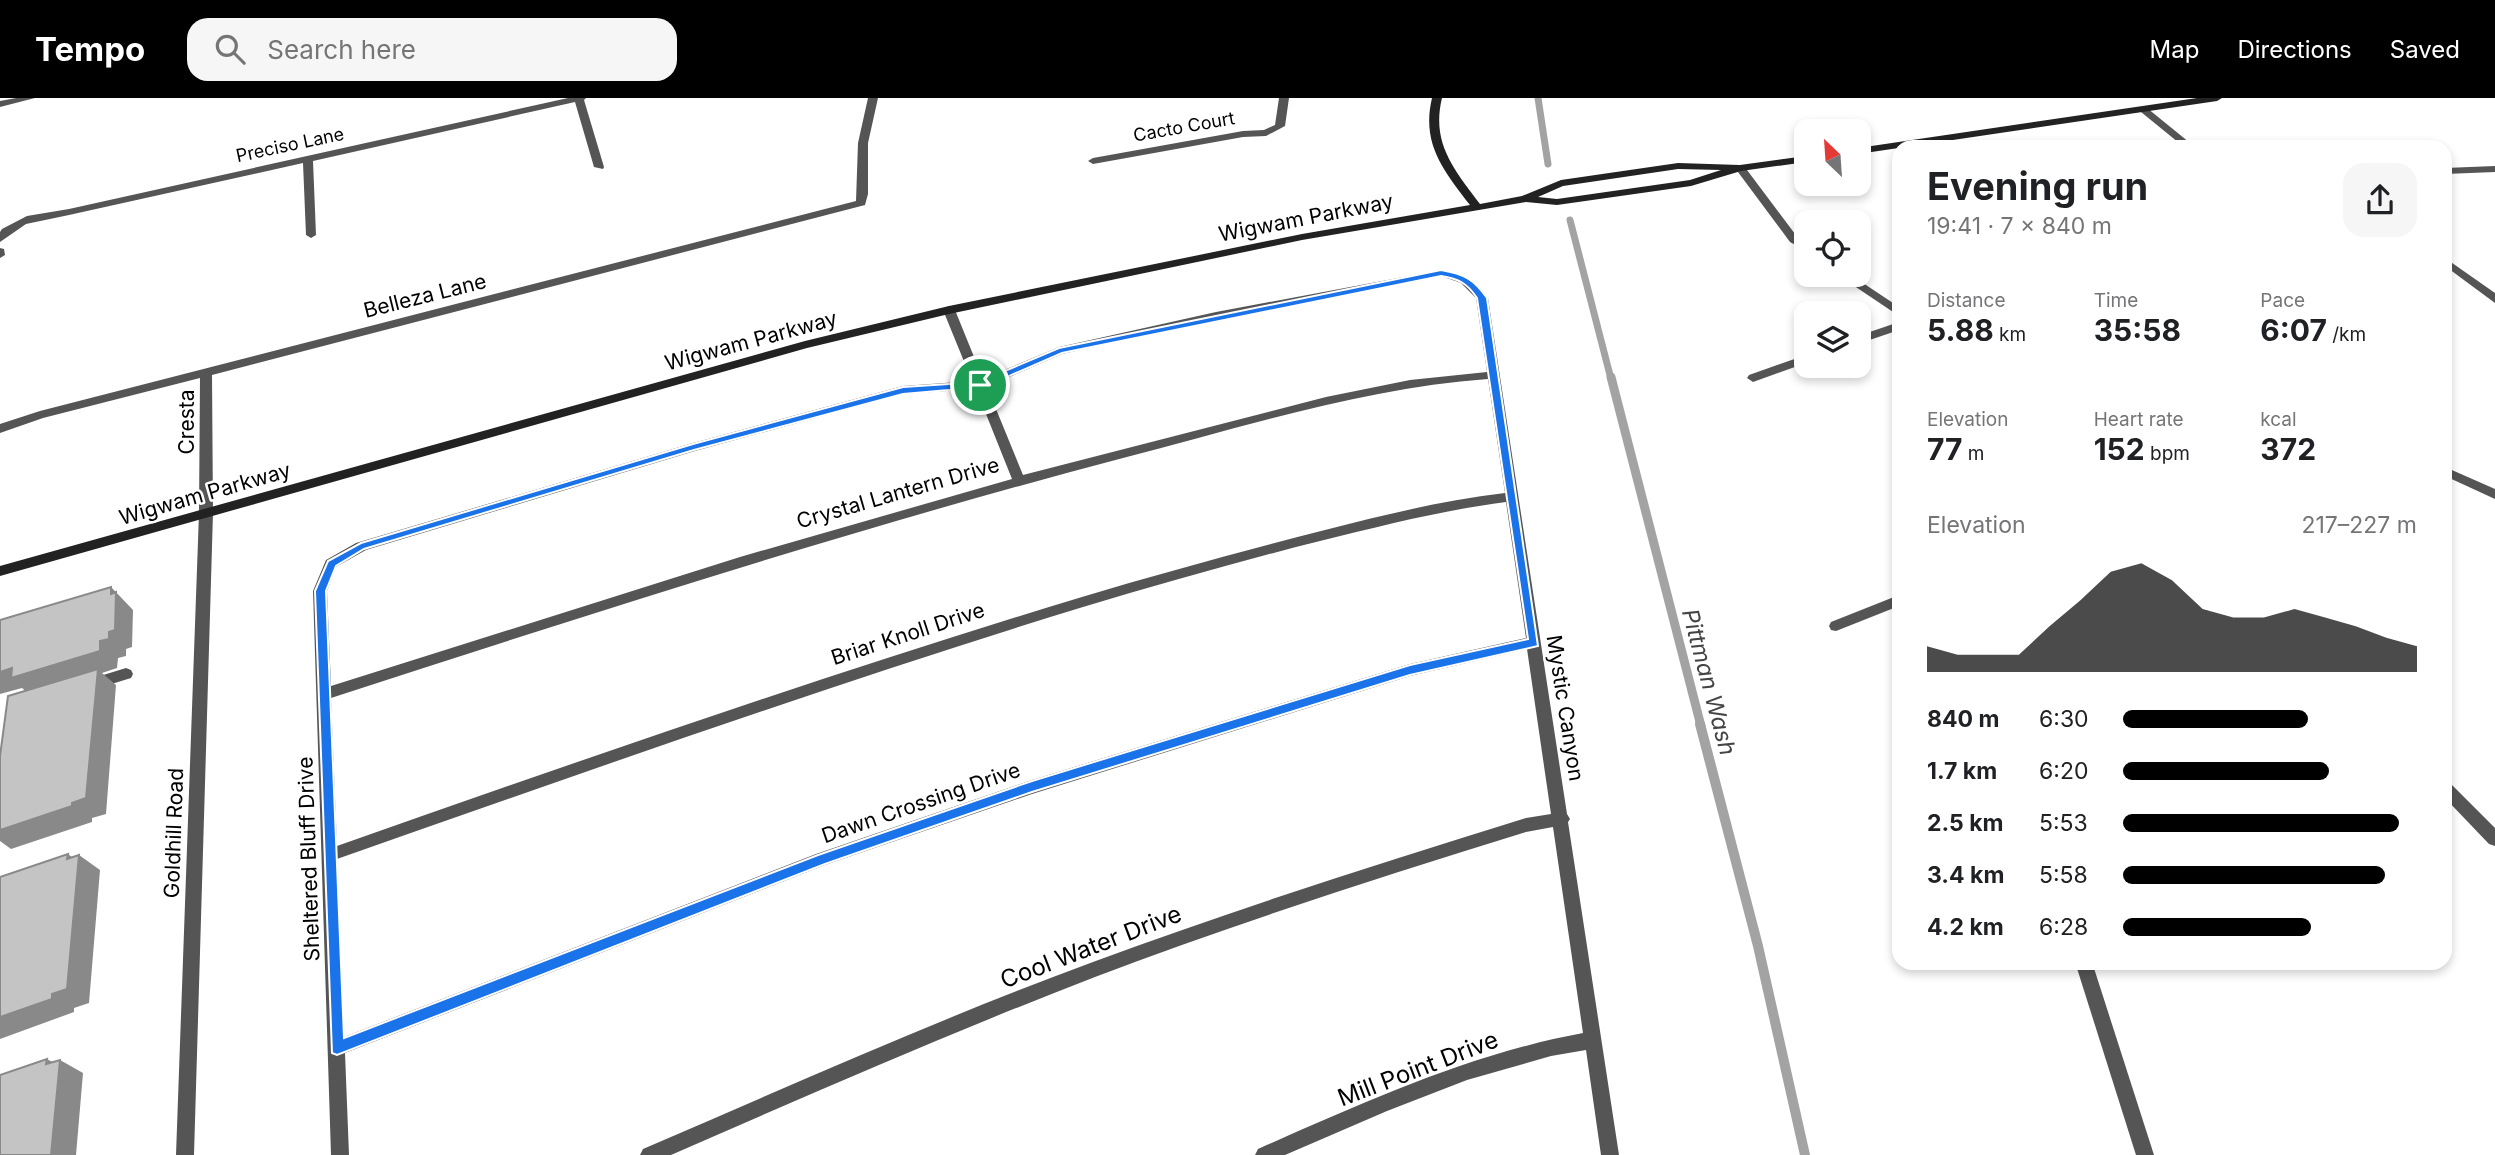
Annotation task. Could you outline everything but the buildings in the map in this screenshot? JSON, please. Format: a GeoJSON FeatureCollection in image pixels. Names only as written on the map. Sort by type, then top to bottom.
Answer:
{"type":"FeatureCollection","features":[{"type":"Feature","properties":{"kind":"main road"},"geometry":{"type":"LineString","coordinates":[[1437,98],[1433,124],[1435,144],[1447,167],[1477,206]]}},
{"type":"Feature","properties":{"kind":"main road"},"geometry":{"type":"LineString","coordinates":[[1935,140],[2217,98]]}},
{"type":"Feature","properties":{"kind":"main road"},"geometry":{"type":"LineString","coordinates":[[1871,149],[1892,146]]}},
{"type":"Feature","properties":{"kind":"main road","name":"Wigwam Parkway"},"geometry":{"type":"LineString","coordinates":[[0,572],[805,345],[949,310],[1302,237],[1477,206],[1525,199],[1557,202],[1691,183],[1740,168],[1794,161]]}},
{"type":"Feature","properties":{"kind":"main road","name":"Wigwam Parkway"},"geometry":{"type":"LineString","coordinates":[[1525,199],[1561,183],[1620,174],[1678,166],[1740,168]]}},
{"type":"Feature","properties":{"kind":"street"},"geometry":{"type":"LineString","coordinates":[[0,104],[30,98]]}},
{"type":"Feature","properties":{"kind":"street"},"geometry":{"type":"LineString","coordinates":[[580,98],[599,167]]}},
{"type":"Feature","properties":{"kind":"street","name":"Preciso Lane"},"geometry":{"type":"LineString","coordinates":[[0,239],[8,228],[36,216],[580,98]]}},
{"type":"Feature","properties":{"kind":"street","name":"Belleza Lane"},"geometry":{"type":"LineString","coordinates":[[0,429],[40,415],[861,203],[865,190],[861,175],[862,152],[873,98]]}},
{"type":"Feature","properties":{"kind":"street","name":"Cacto Court"},"geometry":{"type":"LineString","coordinates":[[1093,161],[1266,133],[1280,126],[1284,98]]}},
{"type":"Feature","properties":{"kind":"street"},"geometry":{"type":"LineString","coordinates":[[2144,110],[2181,140]]}},
{"type":"Feature","properties":{"kind":"street"},"geometry":{"type":"LineString","coordinates":[[308,159],[311,235]]}},
{"type":"Feature","properties":{"kind":"street"},"geometry":{"type":"LineString","coordinates":[[1740,168],[1794,240]]}},
{"type":"Feature","properties":{"kind":"street"},"geometry":{"type":"LineString","coordinates":[[2452,171],[2495,169]]}},
{"type":"Feature","properties":{"kind":"street"},"geometry":{"type":"LineString","coordinates":[[2452,266],[2495,299]]}},
{"type":"Feature","properties":{"kind":"street","name":"Mystic Canyon"},"geometry":{"type":"LineString","coordinates":[[980,385],[1034,359],[1085,345],[1415,276],[1441,273],[1461,276],[1473,285],[1482,298],[1562,819],[1610,1155]]}},
{"type":"Feature","properties":{"kind":"street"},"geometry":{"type":"LineString","coordinates":[[1861,287],[1892,308]]}},
{"type":"Feature","properties":{"kind":"street"},"geometry":{"type":"LineString","coordinates":[[949,310],[1019,480]]}},
{"type":"Feature","properties":{"kind":"street"},"geometry":{"type":"LineString","coordinates":[[1871,336],[1892,328]]}},
{"type":"Feature","properties":{"kind":"street"},"geometry":{"type":"LineString","coordinates":[[1753,377],[1794,363]]}},
{"type":"Feature","properties":{"kind":"street","name":"Cresta"},"geometry":{"type":"LineString","coordinates":[[206,372],[206,513]]}},
{"type":"Feature","properties":{"kind":"street","name":"Crystal Lantern Drive"},"geometry":{"type":"LineString","coordinates":[[324,694],[737,562],[1019,480],[1360,395],[1432,380],[1494,375]]}},
{"type":"Feature","properties":{"kind":"street","name":"Sheltered Bluff Drive"},"geometry":{"type":"LineString","coordinates":[[340,1155],[320,591],[331,564],[361,547],[706,444],[903,390],[980,385]]}},
{"type":"Feature","properties":{"kind":"street"},"geometry":{"type":"LineString","coordinates":[[2452,474],[2495,494]]}},
{"type":"Feature","properties":{"kind":"street","name":"Briar Knoll Drive"},"geometry":{"type":"LineString","coordinates":[[330,855],[780,697],[960,638],[1294,543],[1447,506],[1511,498]]}},
{"type":"Feature","properties":{"kind":"street","name":"Goldhill Road"},"geometry":{"type":"LineString","coordinates":[[185,1155],[206,513]]}},
{"type":"Feature","properties":{"kind":"street"},"geometry":{"type":"LineString","coordinates":[[1836,626],[1892,603]]}},
{"type":"Feature","properties":{"kind":"street","name":"Dawn Crossing Drive"},"geometry":{"type":"LineString","coordinates":[[337,1048],[822,859],[1032,787],[1410,670],[1534,642]]}},
{"type":"Feature","properties":{"kind":"street"},"geometry":{"type":"LineString","coordinates":[[75,689],[126,674]]}},
{"type":"Feature","properties":{"kind":"street"},"geometry":{"type":"LineString","coordinates":[[2452,795],[2495,839]]}},
{"type":"Feature","properties":{"kind":"street","name":"Cool Water Drive"},"geometry":{"type":"LineString","coordinates":[[649,1155],[870,1060],[1093,970],[1320,889],[1526,825],[1562,819]]}},
{"type":"Feature","properties":{"kind":"street"},"geometry":{"type":"LineString","coordinates":[[2086,970],[2146,1155]]}},
{"type":"Feature","properties":{"kind":"street","name":"Mill Point Drive"},"geometry":{"type":"LineString","coordinates":[[1264,1155],[1466,1073],[1559,1045],[1592,1040]]}},
{"type":"Feature","properties":{"kind":"waterway","name":"Pittman Wash"},"geometry":{"type":"LineString","coordinates":[[1538,98],[1548,164]]}},
{"type":"Feature","properties":{"kind":"waterway","name":"Pittman Wash"},"geometry":{"type":"LineString","coordinates":[[1570,220],[1611,379]]}},
{"type":"Feature","properties":{"kind":"waterway","name":"Pittman Wash"},"geometry":{"type":"LineString","coordinates":[[1611,377],[1701,726]]}},
{"type":"Feature","properties":{"kind":"waterway","name":"Pittman Wash"},"geometry":{"type":"LineString","coordinates":[[1700,724],[1758,946],[1805,1155]]}},
{"type":"Feature","properties":{"kind":"route"},"geometry":{"type":"LineString","coordinates":[[1441,273],[1461,276],[1473,285],[1482,298],[1534,642],[1410,670],[1210,729],[1032,787],[822,859],[337,1048],[320,591],[331,564],[361,547],[693,447],[903,390],[932,386],[980,385],[1012,373],[1034,359],[1059,351],[1415,276],[1441,273]]}}]}
